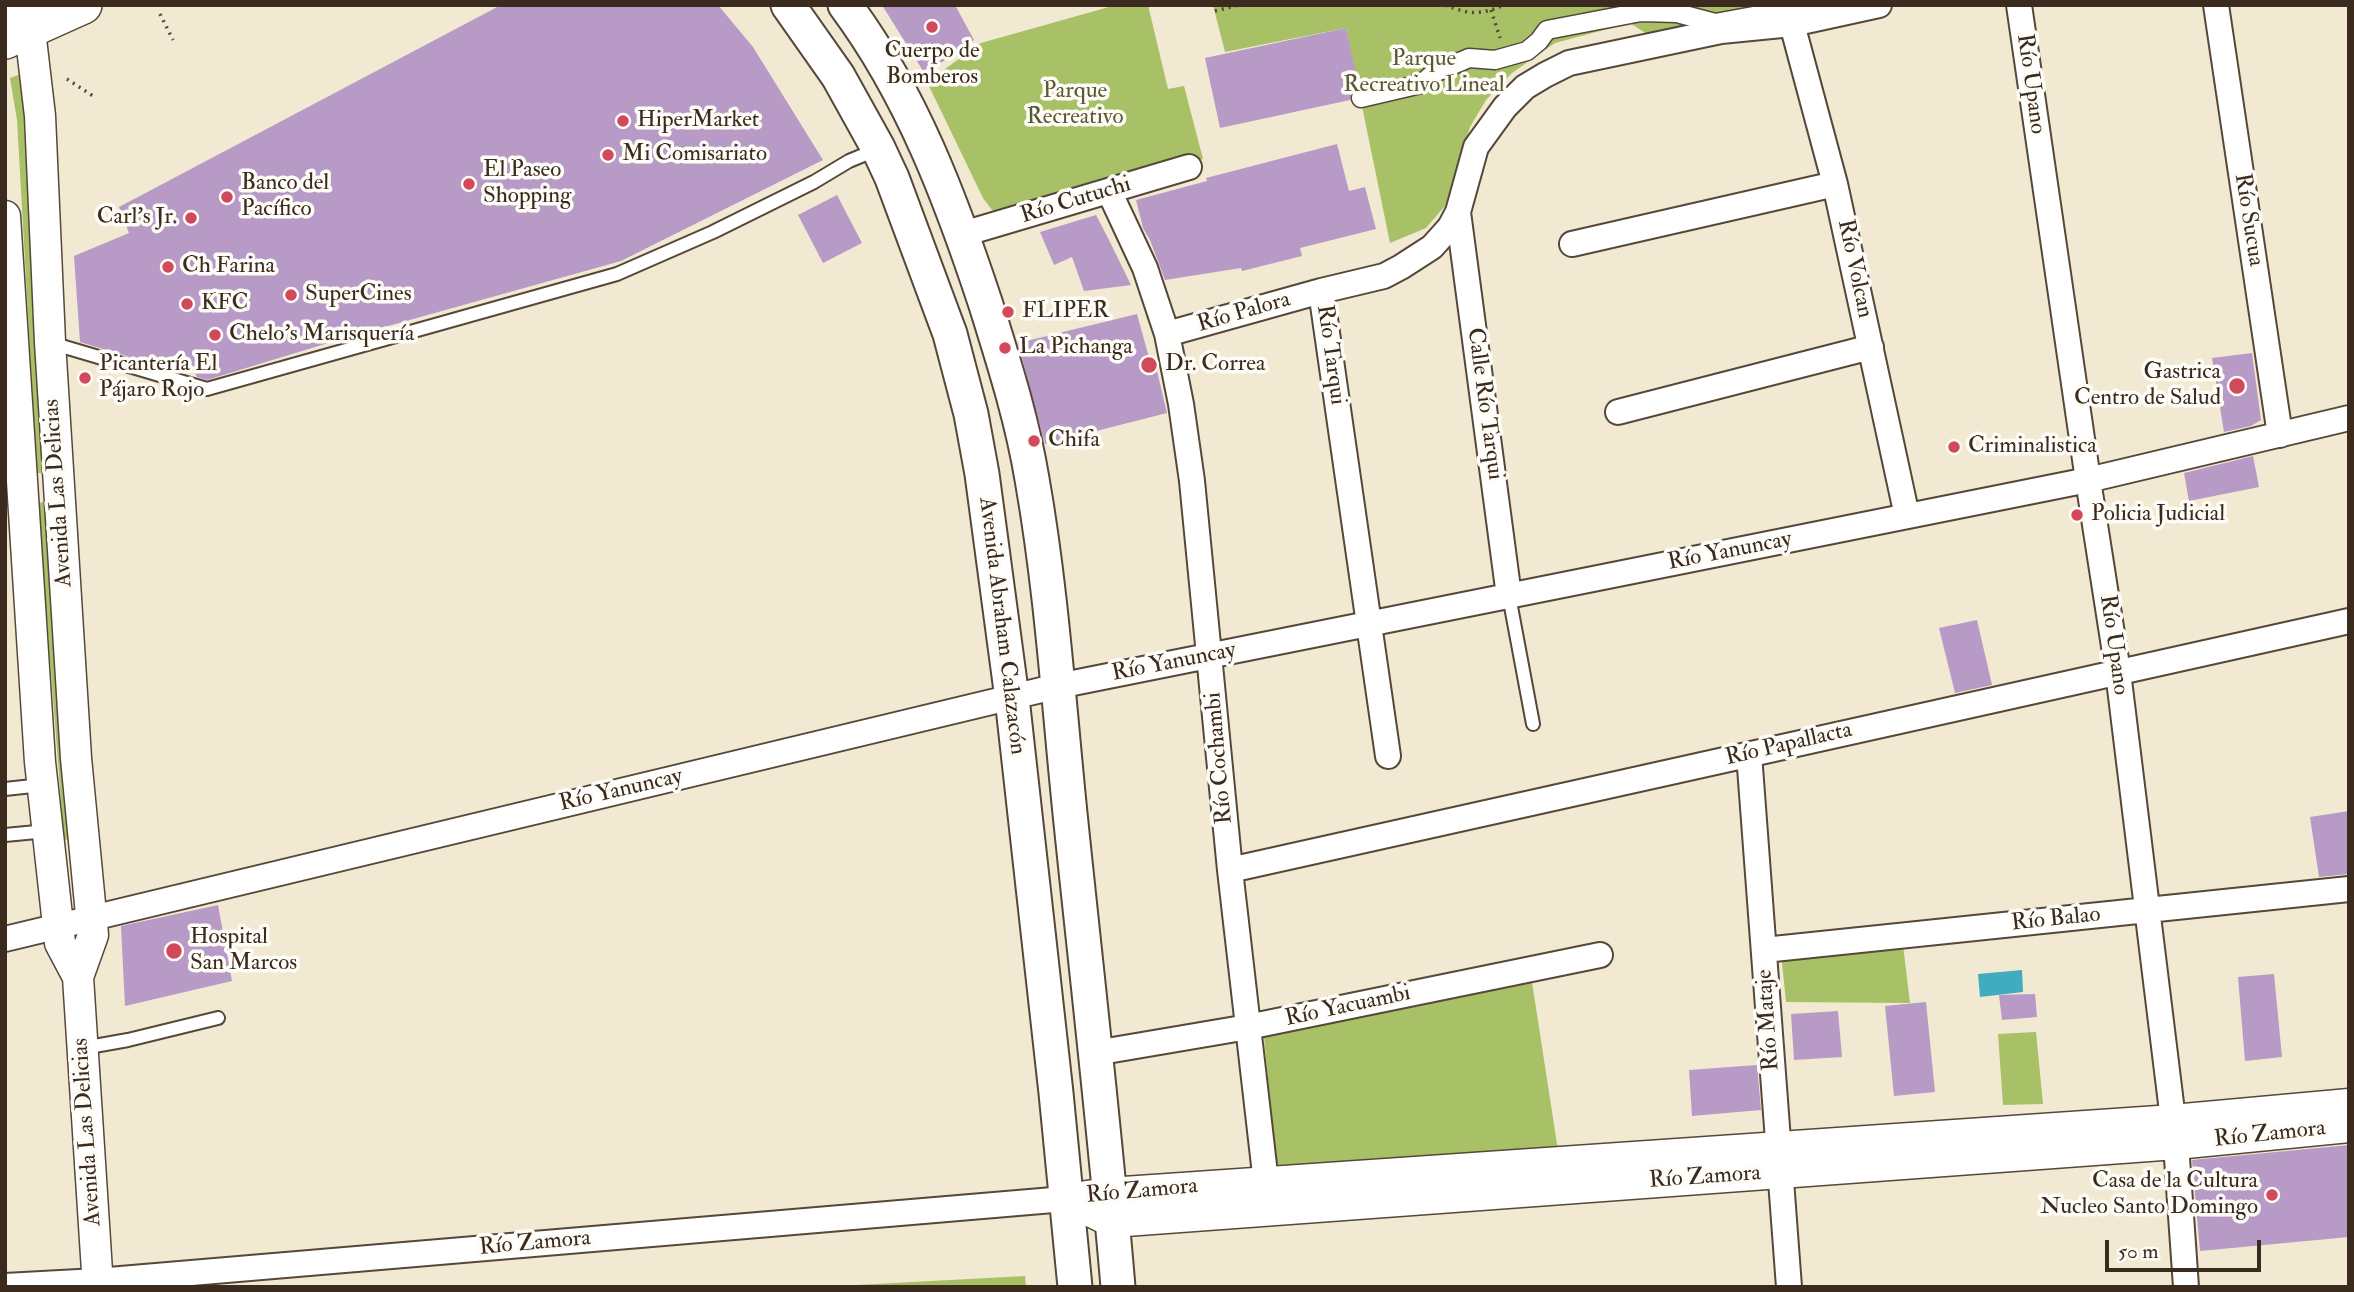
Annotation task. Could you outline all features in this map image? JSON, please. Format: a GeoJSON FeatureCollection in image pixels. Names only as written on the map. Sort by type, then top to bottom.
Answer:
{"type":"FeatureCollection","features":[{"type":"Feature","properties":{"kind":"main road"},"geometry":{"type":"LineString","coordinates":[[15,17],[83,5]]}},
{"type":"Feature","properties":{"kind":"main road","name":"Avenida Abraham Calazacón"},"geometry":{"type":"LineString","coordinates":[[788,5],[838,76],[878,148],[924,260],[950,334],[971,414],[982,474],[1012,698],[1075,1287]]}},
{"type":"Feature","properties":{"kind":"main road"},"geometry":{"type":"LineString","coordinates":[[807,31],[845,5]]}},
{"type":"Feature","properties":{"kind":"main road","name":"Avenida Abraham Calazacón"},"geometry":{"type":"LineString","coordinates":[[845,5],[863,29],[908,108],[948,196],[1011,381],[1024,433],[1042,545],[1058,687],[1118,1287]]}},
{"type":"Feature","properties":{"kind":"street"},"geometry":{"type":"LineString","coordinates":[[1361,98],[1421,84],[1434,73],[1469,58],[1495,60],[1527,51],[1548,30],[1641,12],[1677,13],[1715,23],[1814,5]]}},
{"type":"Feature","properties":{"kind":"street","name":"Río Tarqui"},"geometry":{"type":"LineString","coordinates":[[1388,756],[1367,625],[1321,291],[1384,276],[1432,247],[1450,227],[1458,212],[1476,147],[1505,107],[1525,87],[1545,75],[1569,63],[1721,31],[1792,24],[1879,5]]}},
{"type":"Feature","properties":{"kind":"street","name":"Río Upano"},"geometry":{"type":"LineString","coordinates":[[2019,5],[2118,672],[2175,1132],[2186,1287]]}},
{"type":"Feature","properties":{"kind":"street","name":"Río Sucua"},"geometry":{"type":"LineString","coordinates":[[2216,5],[2280,435]]}},
{"type":"Feature","properties":{"kind":"street","name":"Avenida Las Delicias"},"geometry":{"type":"LineString","coordinates":[[15,17],[40,116],[59,496],[76,758],[92,918],[93,935],[78,977],[97,1284]]}},
{"type":"Feature","properties":{"kind":"street","name":"Río Volcan"},"geometry":{"type":"LineString","coordinates":[[1792,24],[1835,184],[1907,516]]}},
{"type":"Feature","properties":{"kind":"street","name":"Río Cutuchi"},"geometry":{"type":"LineString","coordinates":[[962,234],[1189,167]]}},
{"type":"Feature","properties":{"kind":"street"},"geometry":{"type":"LineString","coordinates":[[1572,244],[1835,184]]}},
{"type":"Feature","properties":{"kind":"street","name":"Río Cochambi"},"geometry":{"type":"LineString","coordinates":[[1109,191],[1145,268],[1167,334],[1181,404],[1192,481],[1230,870],[1268,1197]]}},
{"type":"Feature","properties":{"kind":"street","name":"Calle Río Tarqui"},"geometry":{"type":"LineString","coordinates":[[1458,212],[1509,596]]}},
{"type":"Feature","properties":{"kind":"street","name":"Avenida Las Delicias"},"geometry":{"type":"LineString","coordinates":[[5,216],[17,485],[41,773],[60,943],[78,977]]}},
{"type":"Feature","properties":{"kind":"street","name":"Río Palora"},"geometry":{"type":"LineString","coordinates":[[1167,334],[1321,291]]}},
{"type":"Feature","properties":{"kind":"street"},"geometry":{"type":"LineString","coordinates":[[1618,412],[1871,347]]}},
{"type":"Feature","properties":{"kind":"street","name":"Río Yanuncay"},"geometry":{"type":"LineString","coordinates":[[5,939],[1058,687],[2088,480],[2349,418]]}},
{"type":"Feature","properties":{"kind":"street"},"geometry":{"type":"LineString","coordinates":[[17,485],[59,496]]}},
{"type":"Feature","properties":{"kind":"street","name":"Río Papallacta"},"geometry":{"type":"LineString","coordinates":[[1230,870],[2349,621]]}},
{"type":"Feature","properties":{"kind":"street","name":"Río Mataje"},"geometry":{"type":"LineString","coordinates":[[1749,754],[1789,1287]]}},
{"type":"Feature","properties":{"kind":"street"},"geometry":{"type":"LineString","coordinates":[[41,773],[76,758]]}},
{"type":"Feature","properties":{"kind":"street","name":"Río Balao"},"geometry":{"type":"LineString","coordinates":[[1764,950],[2349,889]]}},
{"type":"Feature","properties":{"kind":"street","name":"Río Yacuambi"},"geometry":{"type":"LineString","coordinates":[[1095,1053],[1248,1027],[1600,955]]}},
{"type":"Feature","properties":{"kind":"street","name":"Río Zamora"},"geometry":{"type":"LineString","coordinates":[[2175,1132],[2349,1104]]}},
{"type":"Feature","properties":{"kind":"street","name":"Río Zamora"},"geometry":{"type":"LineString","coordinates":[[5,1286],[97,1284],[1065,1199],[1111,1208],[2175,1132],[2349,1127]]}},
{"type":"Feature","properties":{"kind":"lane"},"geometry":{"type":"LineString","coordinates":[[50,342],[207,389],[617,274],[713,232],[878,148]]}},
{"type":"Feature","properties":{"kind":"lane"},"geometry":{"type":"LineString","coordinates":[[1509,596],[1534,724]]}},
{"type":"Feature","properties":{"kind":"lane"},"geometry":{"type":"LineString","coordinates":[[5,789],[41,773]]}},
{"type":"Feature","properties":{"kind":"lane"},"geometry":{"type":"LineString","coordinates":[[5,835],[47,831]]}},
{"type":"Feature","properties":{"kind":"lane"},"geometry":{"type":"LineString","coordinates":[[83,1048],[218,1018]]}},
{"type":"Feature","properties":{"kind":"path"},"geometry":{"type":"LineString","coordinates":[[1215,11],[1238,5]]}},
{"type":"Feature","properties":{"kind":"path"},"geometry":{"type":"LineString","coordinates":[[1445,5],[1466,13],[1479,14],[1505,5]]}},
{"type":"Feature","properties":{"kind":"path"},"geometry":{"type":"LineString","coordinates":[[1491,10],[1506,57]]}},
{"type":"Feature","properties":{"kind":"path"},"geometry":{"type":"LineString","coordinates":[[160,15],[173,40]]}},
{"type":"Feature","properties":{"kind":"path"},"geometry":{"type":"LineString","coordinates":[[67,79],[93,96]]}},
{"type":"Feature","properties":{"kind":"green space","name":"Parque Recreativo"},"geometry":{"type":"Polygon","coordinates":[[[1116,5],[1148,5],[1168,89],[1184,86],[1203,159],[1006,212],[992,210],[983,198],[927,82],[981,43],[1116,5]]]}},
{"type":"Feature","properties":{"kind":"green space","name":"Parque Recreativo Lineal"},"geometry":{"type":"Polygon","coordinates":[[[1213,5],[1823,5],[1656,40],[1630,23],[1555,43],[1512,73],[1486,100],[1470,127],[1445,206],[1426,228],[1390,243],[1346,28],[1225,52],[1213,5]]]}},
{"type":"Feature","properties":{"kind":"green space"},"geometry":{"type":"Polygon","coordinates":[[[24,73],[48,473],[37,473],[17,120],[10,78],[24,73]]]}},
{"type":"Feature","properties":{"kind":"green space"},"geometry":{"type":"Polygon","coordinates":[[[44,502],[69,839],[64,840],[38,503],[44,502]]]}},
{"type":"Feature","properties":{"kind":"green space"},"geometry":{"type":"Polygon","coordinates":[[[1903,945],[1910,1003],[1786,1002],[1781,953],[1903,945]]]}},
{"type":"Feature","properties":{"kind":"green space"},"geometry":{"type":"Polygon","coordinates":[[[1532,982],[1559,1157],[1277,1176],[1264,1037],[1532,982]]]}},
{"type":"Feature","properties":{"kind":"green space"},"geometry":{"type":"Polygon","coordinates":[[[2036,1032],[2043,1104],[2003,1105],[1998,1034],[2036,1032]]]}},
{"type":"Feature","properties":{"kind":"green space"},"geometry":{"type":"Polygon","coordinates":[[[1025,1276],[1026,1287],[819,1287],[1025,1276]]]}},
{"type":"Feature","properties":{"kind":"water"},"geometry":{"type":"Polygon","coordinates":[[[2022,970],[2023,992],[1980,997],[1978,974],[2022,970]]]}},
{"type":"Feature","properties":{"kind":"building","name":"El Paseo Shopping"},"geometry":{"type":"Polygon","coordinates":[[[501,5],[718,5],[753,47],[823,160],[621,261],[338,340],[207,380],[197,377],[183,351],[156,365],[80,342],[74,256],[129,233],[119,207],[501,5]]]}},
{"type":"Feature","properties":{"kind":"building","name":"Cuerpo de Bomberos"},"geometry":{"type":"Polygon","coordinates":[[[882,5],[955,5],[974,40],[925,74],[882,5]]]}},
{"type":"Feature","properties":{"kind":"building"},"geometry":{"type":"Polygon","coordinates":[[[1346,28],[1359,87],[1353,90],[1350,100],[1220,128],[1205,58],[1346,28]]]}},
{"type":"Feature","properties":{"kind":"building"},"geometry":{"type":"Polygon","coordinates":[[[1337,144],[1349,191],[1365,187],[1376,229],[1300,248],[1302,256],[1242,271],[1241,268],[1165,280],[1143,228],[1136,200],[1207,181],[1206,178],[1337,144]]]}},
{"type":"Feature","properties":{"kind":"building"},"geometry":{"type":"Polygon","coordinates":[[[837,195],[862,243],[823,263],[798,215],[837,195]]]}},
{"type":"Feature","properties":{"kind":"building"},"geometry":{"type":"Polygon","coordinates":[[[1096,215],[1131,285],[1084,291],[1072,257],[1054,265],[1040,232],[1096,215]]]}},
{"type":"Feature","properties":{"kind":"building"},"geometry":{"type":"Polygon","coordinates":[[[1137,314],[1153,372],[1157,371],[1167,413],[1045,444],[1018,343],[1137,314]]]}},
{"type":"Feature","properties":{"kind":"building","name":"Gastrica Centro de Salud"},"geometry":{"type":"Polygon","coordinates":[[[2252,353],[2261,420],[2251,426],[2224,432],[2212,358],[2252,353]]]}},
{"type":"Feature","properties":{"kind":"building"},"geometry":{"type":"Polygon","coordinates":[[[2253,456],[2259,487],[2189,501],[2184,473],[2253,456]]]}},
{"type":"Feature","properties":{"kind":"building"},"geometry":{"type":"Polygon","coordinates":[[[1977,620],[1992,685],[1955,693],[1939,628],[1977,620]]]}},
{"type":"Feature","properties":{"kind":"building"},"geometry":{"type":"Polygon","coordinates":[[[2349,811],[2349,874],[2319,877],[2310,817],[2349,811]]]}},
{"type":"Feature","properties":{"kind":"building","name":"Hospital San Marcos"},"geometry":{"type":"Polygon","coordinates":[[[218,905],[232,981],[125,1006],[121,926],[218,905]]]}},
{"type":"Feature","properties":{"kind":"building"},"geometry":{"type":"Polygon","coordinates":[[[2274,974],[2282,1057],[2245,1061],[2238,977],[2274,974]]]}},
{"type":"Feature","properties":{"kind":"building"},"geometry":{"type":"Polygon","coordinates":[[[2035,994],[2037,1017],[2002,1020],[1999,995],[2035,994]]]}},
{"type":"Feature","properties":{"kind":"building"},"geometry":{"type":"Polygon","coordinates":[[[1926,1002],[1935,1092],[1894,1096],[1885,1006],[1926,1002]]]}},
{"type":"Feature","properties":{"kind":"building"},"geometry":{"type":"Polygon","coordinates":[[[1838,1011],[1842,1057],[1794,1060],[1791,1014],[1838,1011]]]}},
{"type":"Feature","properties":{"kind":"building"},"geometry":{"type":"Polygon","coordinates":[[[1757,1065],[1761,1110],[1692,1116],[1689,1070],[1757,1065]]]}},
{"type":"Feature","properties":{"kind":"building","name":"Casa de la Cultura Nucleo Santo Domingo"},"geometry":{"type":"Polygon","coordinates":[[[2349,1145],[2349,1237],[2200,1251],[2192,1160],[2349,1145]]]}},
{"type":"Feature","properties":{"kind":"place","name":"Cuerpo de Bomberos"},"geometry":{"type":"Point","coordinates":[932,27]}},
{"type":"Feature","properties":{"kind":"place","name":"HiperMarket"},"geometry":{"type":"Point","coordinates":[623,121]}},
{"type":"Feature","properties":{"kind":"place","name":"Mi Comisariato"},"geometry":{"type":"Point","coordinates":[608,155]}},
{"type":"Feature","properties":{"kind":"place","name":"El Paseo Shopping"},"geometry":{"type":"Point","coordinates":[469,184]}},
{"type":"Feature","properties":{"kind":"place","name":"Banco del Pacífico"},"geometry":{"type":"Point","coordinates":[227,197]}},
{"type":"Feature","properties":{"kind":"place","name":"Carl's Jr."},"geometry":{"type":"Point","coordinates":[191,218]}},
{"type":"Feature","properties":{"kind":"place","name":"Ch Farina"},"geometry":{"type":"Point","coordinates":[168,267]}},
{"type":"Feature","properties":{"kind":"place","name":"SuperCines"},"geometry":{"type":"Point","coordinates":[291,295]}},
{"type":"Feature","properties":{"kind":"place","name":"KFC"},"geometry":{"type":"Point","coordinates":[187,304]}},
{"type":"Feature","properties":{"kind":"place","name":"FLIPER"},"geometry":{"type":"Point","coordinates":[1008,312]}},
{"type":"Feature","properties":{"kind":"place","name":"Chelo's Marisquería"},"geometry":{"type":"Point","coordinates":[215,335]}},
{"type":"Feature","properties":{"kind":"place","name":"La Pichanga"},"geometry":{"type":"Point","coordinates":[1005,348]}},
{"type":"Feature","properties":{"kind":"place","name":"Dr. Correa"},"geometry":{"type":"Point","coordinates":[1149,365]}},
{"type":"Feature","properties":{"kind":"place","name":"Picantería El Pájaro Rojo"},"geometry":{"type":"Point","coordinates":[85,378]}},
{"type":"Feature","properties":{"kind":"place","name":"Gastrica Centro de Salud"},"geometry":{"type":"Point","coordinates":[2237,386]}},
{"type":"Feature","properties":{"kind":"place","name":"Chifa"},"geometry":{"type":"Point","coordinates":[1034,441]}},
{"type":"Feature","properties":{"kind":"place","name":"Criminalistica"},"geometry":{"type":"Point","coordinates":[1954,447]}},
{"type":"Feature","properties":{"kind":"place","name":"Policia Judicial"},"geometry":{"type":"Point","coordinates":[2077,515]}},
{"type":"Feature","properties":{"kind":"place","name":"Hospital San Marcos"},"geometry":{"type":"Point","coordinates":[174,951]}},
{"type":"Feature","properties":{"kind":"place","name":"Casa de la Cultura Nucleo Santo Domingo"},"geometry":{"type":"Point","coordinates":[2272,1195]}}]}
